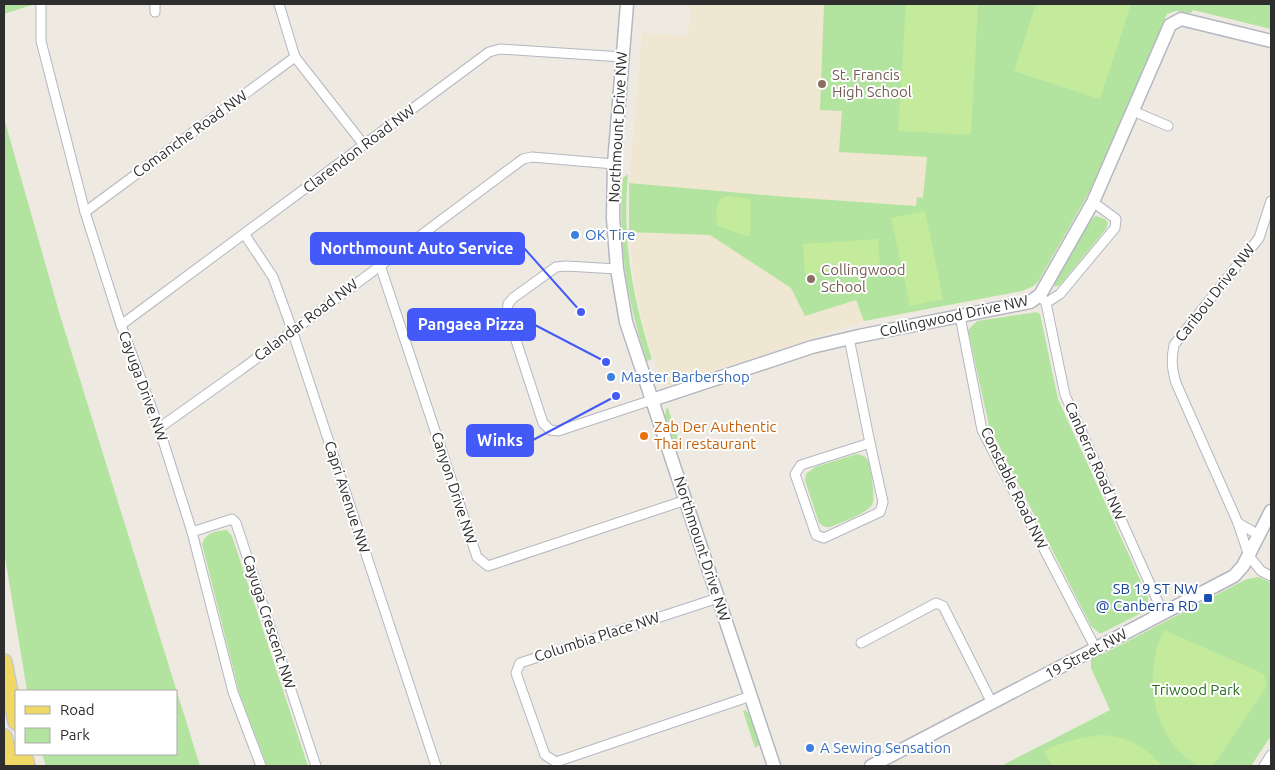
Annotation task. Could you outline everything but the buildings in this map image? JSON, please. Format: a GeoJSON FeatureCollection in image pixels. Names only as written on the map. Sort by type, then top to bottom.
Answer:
{"type":"FeatureCollection","features":[{"type":"Feature","properties":{"kind":"main road"},"geometry":{"type":"LineString","coordinates":[[4,662],[15,717]]}},
{"type":"Feature","properties":{"kind":"main road"},"geometry":{"type":"LineString","coordinates":[[4,737],[12,766]]}},
{"type":"Feature","properties":{"kind":"street","name":"Cayuga Drive NW"},"geometry":{"type":"LineString","coordinates":[[41,4],[42,41],[85,212],[121,325],[159,428],[192,532],[233,692],[260,766]]}},
{"type":"Feature","properties":{"kind":"street"},"geometry":{"type":"LineString","coordinates":[[279,4],[295,57],[364,145]]}},
{"type":"Feature","properties":{"kind":"street","name":"Northmount Drive NW"},"geometry":{"type":"LineString","coordinates":[[627,4],[614,164],[616,269],[626,322],[774,766]]}},
{"type":"Feature","properties":{"kind":"street","name":"Collingwood Drive NW"},"geometry":{"type":"LineString","coordinates":[[652,400],[812,347],[1043,299],[1093,202],[1170,25],[1182,19],[1271,40]]}},
{"type":"Feature","properties":{"kind":"street","name":"Clarendon Road NW"},"geometry":{"type":"LineString","coordinates":[[121,325],[489,52],[500,49],[622,57]]}},
{"type":"Feature","properties":{"kind":"street","name":"Comanche Road NW"},"geometry":{"type":"LineString","coordinates":[[85,212],[295,57]]}},
{"type":"Feature","properties":{"kind":"street"},"geometry":{"type":"LineString","coordinates":[[1133,111],[1168,126]]}},
{"type":"Feature","properties":{"kind":"street","name":"Calandar Road NW"},"geometry":{"type":"LineString","coordinates":[[159,428],[523,159],[614,164]]}},
{"type":"Feature","properties":{"kind":"street","name":"Caribou Drive NW"},"geometry":{"type":"LineString","coordinates":[[1249,556],[1238,523],[1176,383],[1172,371],[1171,358],[1174,345],[1259,238],[1271,201]]}},
{"type":"Feature","properties":{"kind":"street"},"geometry":{"type":"LineString","coordinates":[[1043,299],[1060,294],[1115,228],[1116,218],[1093,202]]}},
{"type":"Feature","properties":{"kind":"street","name":"Capri Avenue NW"},"geometry":{"type":"LineString","coordinates":[[245,234],[273,277],[436,766]]}},
{"type":"Feature","properties":{"kind":"street","name":"Canyon Drive NW"},"geometry":{"type":"LineString","coordinates":[[380,265],[477,557],[488,566],[686,500]]}},
{"type":"Feature","properties":{"kind":"street"},"geometry":{"type":"LineString","coordinates":[[616,269],[556,267],[513,298],[508,304],[507,313],[543,423],[550,430],[558,431],[652,400]]}},
{"type":"Feature","properties":{"kind":"street","name":"Canberra Road NW"},"geometry":{"type":"LineString","coordinates":[[1043,299],[1065,395],[1164,613]]}},
{"type":"Feature","properties":{"kind":"street","name":"Constable Road NW"},"geometry":{"type":"LineString","coordinates":[[960,316],[982,430],[1096,649]]}},
{"type":"Feature","properties":{"kind":"street"},"geometry":{"type":"LineString","coordinates":[[849,338],[883,502],[880,512],[824,538],[816,535],[795,474],[801,465],[870,444]]}},
{"type":"Feature","properties":{"kind":"street","name":"19 Street NW"},"geometry":{"type":"LineString","coordinates":[[871,766],[1234,576],[1249,556],[1271,511]]}},
{"type":"Feature","properties":{"kind":"street","name":"Cayuga Crescent NW"},"geometry":{"type":"LineString","coordinates":[[192,532],[232,519],[236,523],[316,766]]}},
{"type":"Feature","properties":{"kind":"street"},"geometry":{"type":"LineString","coordinates":[[1238,523],[1259,534]]}},
{"type":"Feature","properties":{"kind":"street"},"geometry":{"type":"LineString","coordinates":[[1249,556],[1261,571],[1271,576]]}},
{"type":"Feature","properties":{"kind":"street","name":"Columbia Place NW"},"geometry":{"type":"LineString","coordinates":[[718,598],[520,662],[516,673],[545,755],[556,762],[751,696]]}},
{"type":"Feature","properties":{"kind":"street"},"geometry":{"type":"LineString","coordinates":[[861,643],[936,603],[943,606],[992,703]]}},
{"type":"Feature","properties":{"kind":"street"},"geometry":{"type":"LineString","coordinates":[[1264,766],[1271,757]]}},
{"type":"Feature","properties":{"kind":"shaded area"},"geometry":{"type":"Polygon","coordinates":[[[691,4],[1014,4],[988,298],[864,321],[668,386],[662,382],[646,335],[635,287],[629,232],[629,187],[642,33],[688,36],[691,4]]]}},
{"type":"Feature","properties":{"kind":"green space"},"geometry":{"type":"Polygon","coordinates":[[[4,4],[35,4],[4,14],[4,4]]]}},
{"type":"Feature","properties":{"kind":"green space"},"geometry":{"type":"Polygon","coordinates":[[[824,4],[1271,4],[1271,29],[1193,10],[1191,13],[1176,11],[1167,14],[1091,189],[1038,282],[1022,291],[864,321],[856,300],[805,316],[791,288],[710,235],[629,232],[629,183],[916,206],[917,197],[923,198],[927,157],[839,152],[842,111],[820,110],[824,4]]]}},
{"type":"Feature","properties":{"kind":"green space"},"geometry":{"type":"Polygon","coordinates":[[[906,4],[978,4],[971,135],[898,131],[906,4]]]}},
{"type":"Feature","properties":{"kind":"green space"},"geometry":{"type":"Polygon","coordinates":[[[1036,4],[1131,4],[1100,99],[1014,71],[1036,4]]]}},
{"type":"Feature","properties":{"kind":"green space"},"geometry":{"type":"Polygon","coordinates":[[[4,118],[59,312],[176,690],[27,690],[4,551],[4,118]]]}},
{"type":"Feature","properties":{"kind":"green space"},"geometry":{"type":"Polygon","coordinates":[[[628,174],[626,222],[630,268],[639,313],[652,359],[647,361],[634,316],[625,271],[621,201],[623,178],[628,174]]]}},
{"type":"Feature","properties":{"kind":"green space"},"geometry":{"type":"Polygon","coordinates":[[[726,196],[751,199],[750,237],[717,226],[718,204],[726,196]]]}},
{"type":"Feature","properties":{"kind":"green space"},"geometry":{"type":"Polygon","coordinates":[[[925,211],[943,299],[910,306],[891,218],[925,211]]]}},
{"type":"Feature","properties":{"kind":"green space"},"geometry":{"type":"Polygon","coordinates":[[[1096,216],[1105,219],[1108,223],[1106,229],[1060,285],[1055,287],[1054,282],[1090,220],[1096,216]]]}},
{"type":"Feature","properties":{"kind":"green space"},"geometry":{"type":"Polygon","coordinates":[[[878,239],[880,268],[805,274],[803,244],[878,239]]]}},
{"type":"Feature","properties":{"kind":"green space"},"geometry":{"type":"Polygon","coordinates":[[[1037,312],[1040,314],[1058,399],[1148,597],[1148,607],[1145,611],[1102,633],[1099,633],[1091,626],[989,426],[968,330],[977,321],[1037,312]]]}},
{"type":"Feature","properties":{"kind":"green space"},"geometry":{"type":"Polygon","coordinates":[[[667,407],[680,445],[675,444],[665,415],[667,407]]]}},
{"type":"Feature","properties":{"kind":"green space"},"geometry":{"type":"Polygon","coordinates":[[[857,454],[865,457],[869,463],[873,490],[872,505],[864,512],[852,518],[830,527],[825,527],[819,523],[805,480],[806,474],[815,467],[857,454]]]}},
{"type":"Feature","properties":{"kind":"green space"},"geometry":{"type":"Polygon","coordinates":[[[227,530],[232,536],[308,766],[267,766],[239,692],[202,544],[209,535],[227,530]]]}},
{"type":"Feature","properties":{"kind":"green space","name":"Triwood Park"},"geometry":{"type":"Polygon","coordinates":[[[1259,577],[1271,583],[1271,736],[1251,766],[1001,766],[1110,710],[1091,668],[1091,657],[1105,653],[1247,579],[1259,577]]]}},
{"type":"Feature","properties":{"kind":"green space"},"geometry":{"type":"Polygon","coordinates":[[[1164,630],[1264,674],[1267,686],[1213,766],[1198,766],[1185,756],[1165,731],[1159,716],[1153,685],[1153,668],[1164,630]]]}},
{"type":"Feature","properties":{"kind":"green space"},"geometry":{"type":"Polygon","coordinates":[[[178,695],[200,766],[46,766],[42,755],[178,755],[178,695]]]}},
{"type":"Feature","properties":{"kind":"green space"},"geometry":{"type":"Polygon","coordinates":[[[745,710],[750,715],[759,742],[759,745],[755,748],[743,711],[745,710]]]}},
{"type":"Feature","properties":{"kind":"green space"},"geometry":{"type":"Polygon","coordinates":[[[1104,735],[1122,738],[1140,746],[1162,766],[1052,766],[1044,751],[1073,740],[1104,735]]]}},
{"type":"Feature","properties":{"kind":"place","name":"St. Francis High School"},"geometry":{"type":"Point","coordinates":[822,84]}},
{"type":"Feature","properties":{"kind":"place","name":"OK Tire"},"geometry":{"type":"Point","coordinates":[575,235]}},
{"type":"Feature","properties":{"kind":"place","name":"Collingwood School"},"geometry":{"type":"Point","coordinates":[811,279]}},
{"type":"Feature","properties":{"kind":"place","name":"Northmount Auto Service"},"geometry":{"type":"Point","coordinates":[581,312]}},
{"type":"Feature","properties":{"kind":"place","name":"Pangaea Pizza"},"geometry":{"type":"Point","coordinates":[606,362]}},
{"type":"Feature","properties":{"kind":"place","name":"Master Barbershop"},"geometry":{"type":"Point","coordinates":[611,377]}},
{"type":"Feature","properties":{"kind":"place","name":"Winks"},"geometry":{"type":"Point","coordinates":[616,396]}},
{"type":"Feature","properties":{"kind":"place","name":"Zab Der Authentic Thai restaurant"},"geometry":{"type":"Point","coordinates":[644,436]}},
{"type":"Feature","properties":{"kind":"place","name":"SB 19 ST NW @ Canberra RD"},"geometry":{"type":"Point","coordinates":[1208,598]}},
{"type":"Feature","properties":{"kind":"place","name":"A Sewing Sensation"},"geometry":{"type":"Point","coordinates":[810,748]}}]}
